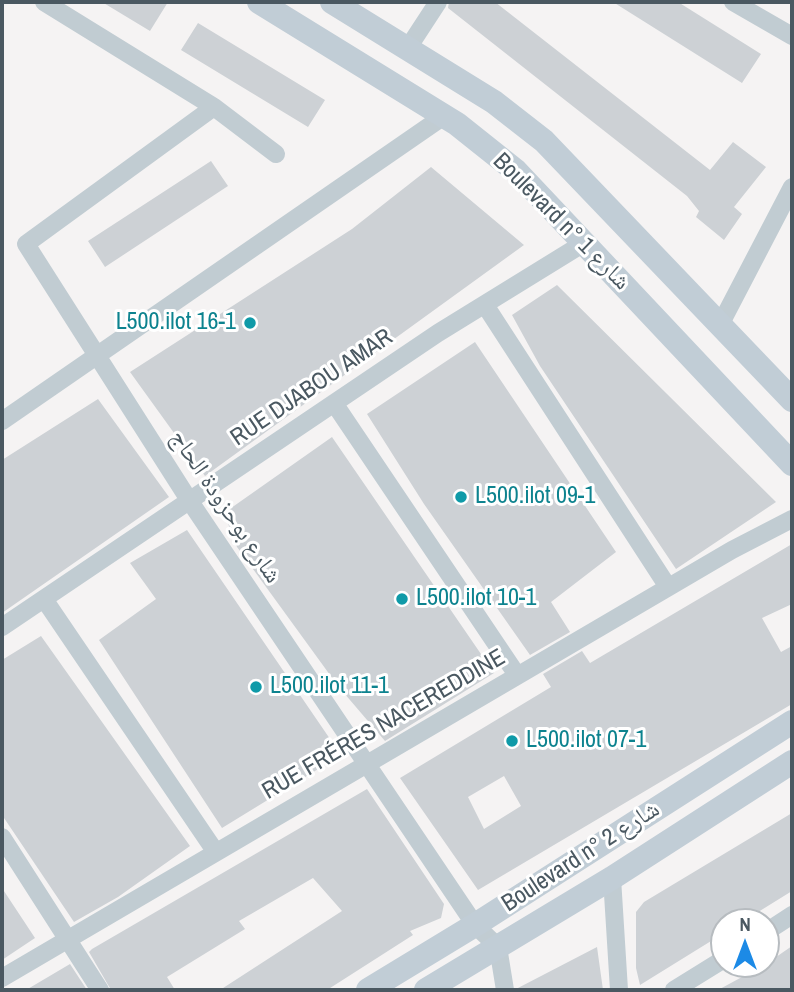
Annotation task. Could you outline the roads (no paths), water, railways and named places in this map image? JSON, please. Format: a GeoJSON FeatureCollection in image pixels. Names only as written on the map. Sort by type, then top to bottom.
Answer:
{"type":"FeatureCollection","features":[{"type":"Feature","properties":{"kind":"main road","name":"Boulevard n° شارع 1"},"geometry":{"type":"LineString","coordinates":[[259,2],[444,116],[516,171],[792,464]]}},
{"type":"Feature","properties":{"kind":"main road","name":"Boulevard n° شارع 1"},"geometry":{"type":"LineString","coordinates":[[332,2],[494,102],[544,141],[792,400]]}},
{"type":"Feature","properties":{"kind":"main road","name":"Boulevard n° شارع 2"},"geometry":{"type":"LineString","coordinates":[[368,990],[475,925],[792,722]]}},
{"type":"Feature","properties":{"kind":"main road","name":"Boulevard n° شارع 2"},"geometry":{"type":"LineString","coordinates":[[425,990],[612,878],[792,762]]}},
{"type":"Feature","properties":{"kind":"street"},"geometry":{"type":"LineString","coordinates":[[44,2],[214,107],[276,154]]}},
{"type":"Feature","properties":{"kind":"street"},"geometry":{"type":"LineString","coordinates":[[408,48],[438,2]]}},
{"type":"Feature","properties":{"kind":"street"},"geometry":{"type":"LineString","coordinates":[[733,2],[792,36]]}},
{"type":"Feature","properties":{"kind":"street","name":"شارع بوحزودة الحاج"},"geometry":{"type":"LineString","coordinates":[[214,107],[26,244],[189,500],[475,925],[498,947]]}},
{"type":"Feature","properties":{"kind":"street"},"geometry":{"type":"LineString","coordinates":[[2,421],[444,116]]}},
{"type":"Feature","properties":{"kind":"street"},"geometry":{"type":"LineString","coordinates":[[720,325],[792,187]]}},
{"type":"Feature","properties":{"kind":"street","name":"RUE DJABOU AMAR"},"geometry":{"type":"LineString","coordinates":[[2,627],[334,402],[584,243]]}},
{"type":"Feature","properties":{"kind":"street"},"geometry":{"type":"LineString","coordinates":[[485,304],[668,587]]}},
{"type":"Feature","properties":{"kind":"street"},"geometry":{"type":"LineString","coordinates":[[334,402],[517,676]]}},
{"type":"Feature","properties":{"kind":"street","name":"RUE FRÉRES NACEREDDINE"},"geometry":{"type":"LineString","coordinates":[[2,978],[668,587],[792,519]]}},
{"type":"Feature","properties":{"kind":"street"},"geometry":{"type":"LineString","coordinates":[[44,599],[215,851]]}},
{"type":"Feature","properties":{"kind":"street"},"geometry":{"type":"LineString","coordinates":[[2,837],[100,990]]}},
{"type":"Feature","properties":{"kind":"street"},"geometry":{"type":"LineString","coordinates":[[612,878],[619,990]]}},
{"type":"Feature","properties":{"kind":"street"},"geometry":{"type":"LineString","coordinates":[[498,947],[505,990]]}},
{"type":"Feature","properties":{"kind":"street"},"geometry":{"type":"LineString","coordinates":[[674,990],[710,967]]}},
{"type":"Feature","properties":{"kind":"place","name":"L500.ilot 16-1"},"geometry":{"type":"Point","coordinates":[250,323]}},
{"type":"Feature","properties":{"kind":"place","name":"L500.ilot 09-1"},"geometry":{"type":"Point","coordinates":[461,497]}},
{"type":"Feature","properties":{"kind":"place","name":"L500.ilot 10-1"},"geometry":{"type":"Point","coordinates":[402,599]}},
{"type":"Feature","properties":{"kind":"place","name":"L500.ilot 11-1"},"geometry":{"type":"Point","coordinates":[256,687]}},
{"type":"Feature","properties":{"kind":"place","name":"L500.ilot 07-1"},"geometry":{"type":"Point","coordinates":[512,741]}}]}
